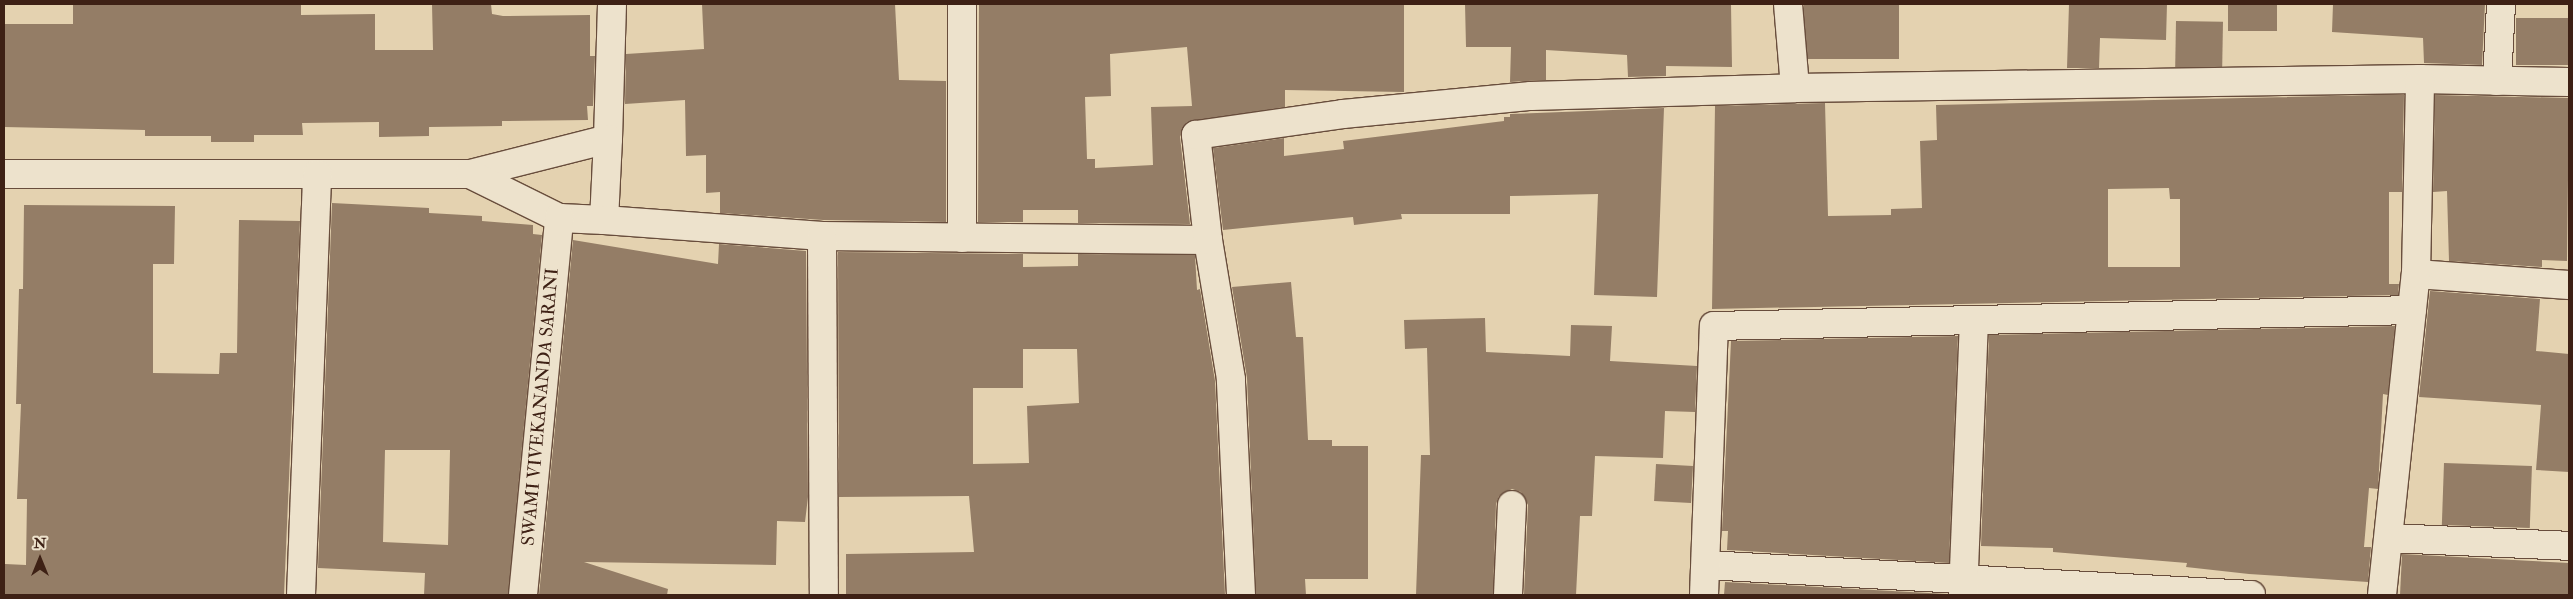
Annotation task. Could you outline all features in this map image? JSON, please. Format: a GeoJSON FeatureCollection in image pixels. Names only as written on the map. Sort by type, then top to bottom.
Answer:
{"type":"FeatureCollection","features":[{"type":"Feature","properties":{"kind":"street"},"geometry":{"type":"LineString","coordinates":[[604,220],[612,4]]}},
{"type":"Feature","properties":{"kind":"street"},"geometry":{"type":"LineString","coordinates":[[962,4],[962,238]]}},
{"type":"Feature","properties":{"kind":"street"},"geometry":{"type":"LineString","coordinates":[[1788,4],[1795,88]]}},
{"type":"Feature","properties":{"kind":"street"},"geometry":{"type":"LineString","coordinates":[[2497,81],[2500,4]]}},
{"type":"Feature","properties":{"kind":"street"},"geometry":{"type":"LineString","coordinates":[[2382,595],[2416,274],[2420,78]]}},
{"type":"Feature","properties":{"kind":"street"},"geometry":{"type":"LineString","coordinates":[[1240,595],[1231,379],[1208,240],[1196,135],[1343,114],[1531,96],[1795,88],[2420,78],[2569,82]]}},
{"type":"Feature","properties":{"kind":"street"},"geometry":{"type":"LineString","coordinates":[[4,174],[470,174],[608,139]]}},
{"type":"Feature","properties":{"kind":"street"},"geometry":{"type":"LineString","coordinates":[[301,595],[317,174]]}},
{"type":"Feature","properties":{"kind":"street"},"geometry":{"type":"LineString","coordinates":[[470,174],[559,218],[822,236],[1208,240]]}},
{"type":"Feature","properties":{"kind":"street","name":"SWAMI VIVEKANANDA SARANI"},"geometry":{"type":"LineString","coordinates":[[523,595],[559,218]]}},
{"type":"Feature","properties":{"kind":"street"},"geometry":{"type":"LineString","coordinates":[[822,236],[824,595]]}},
{"type":"Feature","properties":{"kind":"street"},"geometry":{"type":"LineString","coordinates":[[2416,274],[2569,285]]}},
{"type":"Feature","properties":{"kind":"street"},"geometry":{"type":"LineString","coordinates":[[1704,595],[1714,326],[2412,310]]}},
{"type":"Feature","properties":{"kind":"street"},"geometry":{"type":"LineString","coordinates":[[1963,586],[1974,320]]}},
{"type":"Feature","properties":{"kind":"street"},"geometry":{"type":"LineString","coordinates":[[1508,595],[1512,505]]}},
{"type":"Feature","properties":{"kind":"street"},"geometry":{"type":"LineString","coordinates":[[2389,538],[2569,546]]}},
{"type":"Feature","properties":{"kind":"street"},"geometry":{"type":"LineString","coordinates":[[1706,565],[1963,586],[2251,595]]}},
{"type":"Feature","properties":{"kind":"building"},"geometry":{"type":"Polygon","coordinates":[[[73,4],[301,4],[301,15],[375,14],[375,50],[433,50],[432,4],[491,4],[492,14],[503,16],[590,15],[590,56],[595,56],[593,106],[587,106],[588,120],[502,121],[502,126],[429,127],[429,136],[379,137],[379,122],[302,123],[303,135],[254,135],[254,142],[211,142],[211,136],[145,136],[145,130],[4,127],[4,24],[73,24],[73,4]]]}},
{"type":"Feature","properties":{"kind":"building"},"geometry":{"type":"Polygon","coordinates":[[[702,4],[895,4],[899,80],[946,81],[946,222],[823,220],[720,213],[720,192],[706,193],[706,155],[686,156],[685,100],[625,104],[626,54],[704,49],[702,4]]]}},
{"type":"Feature","properties":{"kind":"building"},"geometry":{"type":"Polygon","coordinates":[[[979,4],[1404,4],[1404,92],[1285,90],[1285,107],[1187,122],[1180,137],[1190,224],[1078,223],[1078,210],[1023,210],[1023,222],[978,222],[979,4]],[[1187,47],[1110,54],[1111,96],[1085,97],[1087,159],[1095,159],[1095,168],[1153,165],[1151,107],[1192,106],[1187,47]]]}},
{"type":"Feature","properties":{"kind":"building"},"geometry":{"type":"Polygon","coordinates":[[[1465,4],[1731,4],[1732,67],[1666,66],[1666,76],[1628,77],[1627,55],[1546,50],[1546,80],[1510,82],[1511,47],[1466,47],[1465,4]]]}},
{"type":"Feature","properties":{"kind":"building"},"geometry":{"type":"Polygon","coordinates":[[[1804,4],[1899,4],[1899,59],[1804,59],[1804,4]]]}},
{"type":"Feature","properties":{"kind":"building"},"geometry":{"type":"Polygon","coordinates":[[[2069,4],[2167,4],[2166,40],[2100,38],[2099,68],[2067,68],[2069,4]]]}},
{"type":"Feature","properties":{"kind":"building"},"geometry":{"type":"Polygon","coordinates":[[[2228,4],[2277,4],[2277,31],[2228,31],[2228,4]]]}},
{"type":"Feature","properties":{"kind":"building"},"geometry":{"type":"Polygon","coordinates":[[[2333,4],[2485,4],[2482,65],[2424,63],[2423,38],[2332,32],[2333,4]]]}},
{"type":"Feature","properties":{"kind":"building"},"geometry":{"type":"Polygon","coordinates":[[[2516,18],[2569,18],[2569,65],[2516,65],[2516,18]]]}},
{"type":"Feature","properties":{"kind":"building"},"geometry":{"type":"Polygon","coordinates":[[[2176,21],[2223,22],[2222,68],[2175,67],[2176,21]]]}},
{"type":"Feature","properties":{"kind":"building"},"geometry":{"type":"Polygon","coordinates":[[[2404,95],[2402,192],[2389,192],[2389,284],[2399,284],[2398,295],[1712,309],[1715,106],[1825,103],[1828,216],[1891,215],[1891,209],[1922,208],[1920,141],[1937,140],[1936,105],[2404,95]],[[2169,188],[2108,189],[2108,267],[2180,267],[2180,199],[2170,199],[2169,188]]]}},
{"type":"Feature","properties":{"kind":"building"},"geometry":{"type":"Polygon","coordinates":[[[2435,95],[2569,98],[2567,261],[2542,260],[2542,267],[2449,261],[2447,191],[2433,192],[2435,95]]]}},
{"type":"Feature","properties":{"kind":"building"},"geometry":{"type":"Polygon","coordinates":[[[1664,108],[1657,297],[1594,295],[1598,194],[1510,196],[1510,214],[1401,214],[1402,219],[1354,225],[1353,217],[1223,230],[1213,148],[1284,138],[1284,156],[1344,149],[1343,141],[1504,121],[1504,117],[1510,117],[1510,114],[1664,108]]]}},
{"type":"Feature","properties":{"kind":"building"},"geometry":{"type":"Polygon","coordinates":[[[332,203],[429,208],[429,213],[482,216],[482,221],[533,225],[533,234],[542,235],[508,595],[424,595],[425,573],[318,568],[332,203]],[[385,450],[383,542],[448,545],[450,450],[385,450]]]}},
{"type":"Feature","properties":{"kind":"building"},"geometry":{"type":"Polygon","coordinates":[[[24,205],[175,206],[174,264],[153,264],[153,373],[219,374],[220,353],[237,353],[239,220],[300,221],[284,595],[5,595],[5,564],[26,565],[27,499],[17,499],[21,404],[16,404],[19,289],[23,289],[24,205]]]}},
{"type":"Feature","properties":{"kind":"building"},"geometry":{"type":"Polygon","coordinates":[[[573,240],[718,264],[719,244],[806,251],[808,497],[805,522],[777,521],[776,565],[584,562],[668,589],[667,595],[539,595],[573,240]]]}},
{"type":"Feature","properties":{"kind":"building"},"geometry":{"type":"Polygon","coordinates":[[[838,252],[1023,254],[1023,267],[1078,266],[1078,254],[1195,255],[1197,290],[1200,289],[1215,381],[1225,595],[846,595],[846,554],[974,552],[969,496],[839,497],[838,252]],[[1023,349],[1023,388],[973,388],[973,464],[1029,463],[1027,406],[1079,403],[1077,349],[1023,349]]]}},
{"type":"Feature","properties":{"kind":"building"},"geometry":{"type":"Polygon","coordinates":[[[1291,282],[1296,337],[1303,337],[1308,440],[1332,440],[1332,446],[1368,446],[1368,579],[1305,579],[1306,595],[1256,595],[1247,378],[1232,287],[1291,282]]]}},
{"type":"Feature","properties":{"kind":"building"},"geometry":{"type":"Polygon","coordinates":[[[2430,291],[2540,299],[2536,351],[2569,354],[2569,472],[2536,470],[2541,405],[2419,397],[2430,291]]]}},
{"type":"Feature","properties":{"kind":"building"},"geometry":{"type":"Polygon","coordinates":[[[1485,318],[1486,352],[1570,356],[1571,325],[1612,326],[1610,361],[1697,366],[1695,412],[1665,411],[1663,458],[1595,456],[1592,516],[1580,516],[1576,595],[1524,594],[1528,505],[1521,492],[1512,489],[1499,496],[1496,504],[1493,595],[1416,595],[1421,455],[1430,455],[1427,348],[1405,349],[1404,320],[1485,318]]]}},
{"type":"Feature","properties":{"kind":"building"},"geometry":{"type":"Polygon","coordinates":[[[2395,326],[2388,395],[2383,394],[2378,489],[2369,488],[2364,547],[2371,547],[2368,582],[2249,574],[2186,567],[2187,563],[2053,552],[2053,548],[1981,546],[1989,335],[2395,326]]]}},
{"type":"Feature","properties":{"kind":"building"},"geometry":{"type":"Polygon","coordinates":[[[1958,336],[1949,563],[1727,550],[1728,531],[1722,531],[1731,341],[1958,336]]]}},
{"type":"Feature","properties":{"kind":"building"},"geometry":{"type":"Polygon","coordinates":[[[2444,463],[2532,466],[2530,528],[2442,525],[2444,463]]]}},
{"type":"Feature","properties":{"kind":"building"},"geometry":{"type":"Polygon","coordinates":[[[1656,464],[1693,466],[1691,503],[1654,501],[1656,464]]]}},
{"type":"Feature","properties":{"kind":"building"},"geometry":{"type":"Polygon","coordinates":[[[2402,554],[2569,563],[2569,595],[2400,595],[2402,554]]]}},
{"type":"Feature","properties":{"kind":"building"},"geometry":{"type":"Polygon","coordinates":[[[1725,582],[1947,594],[1948,595],[1724,595],[1725,582]]]}}]}
